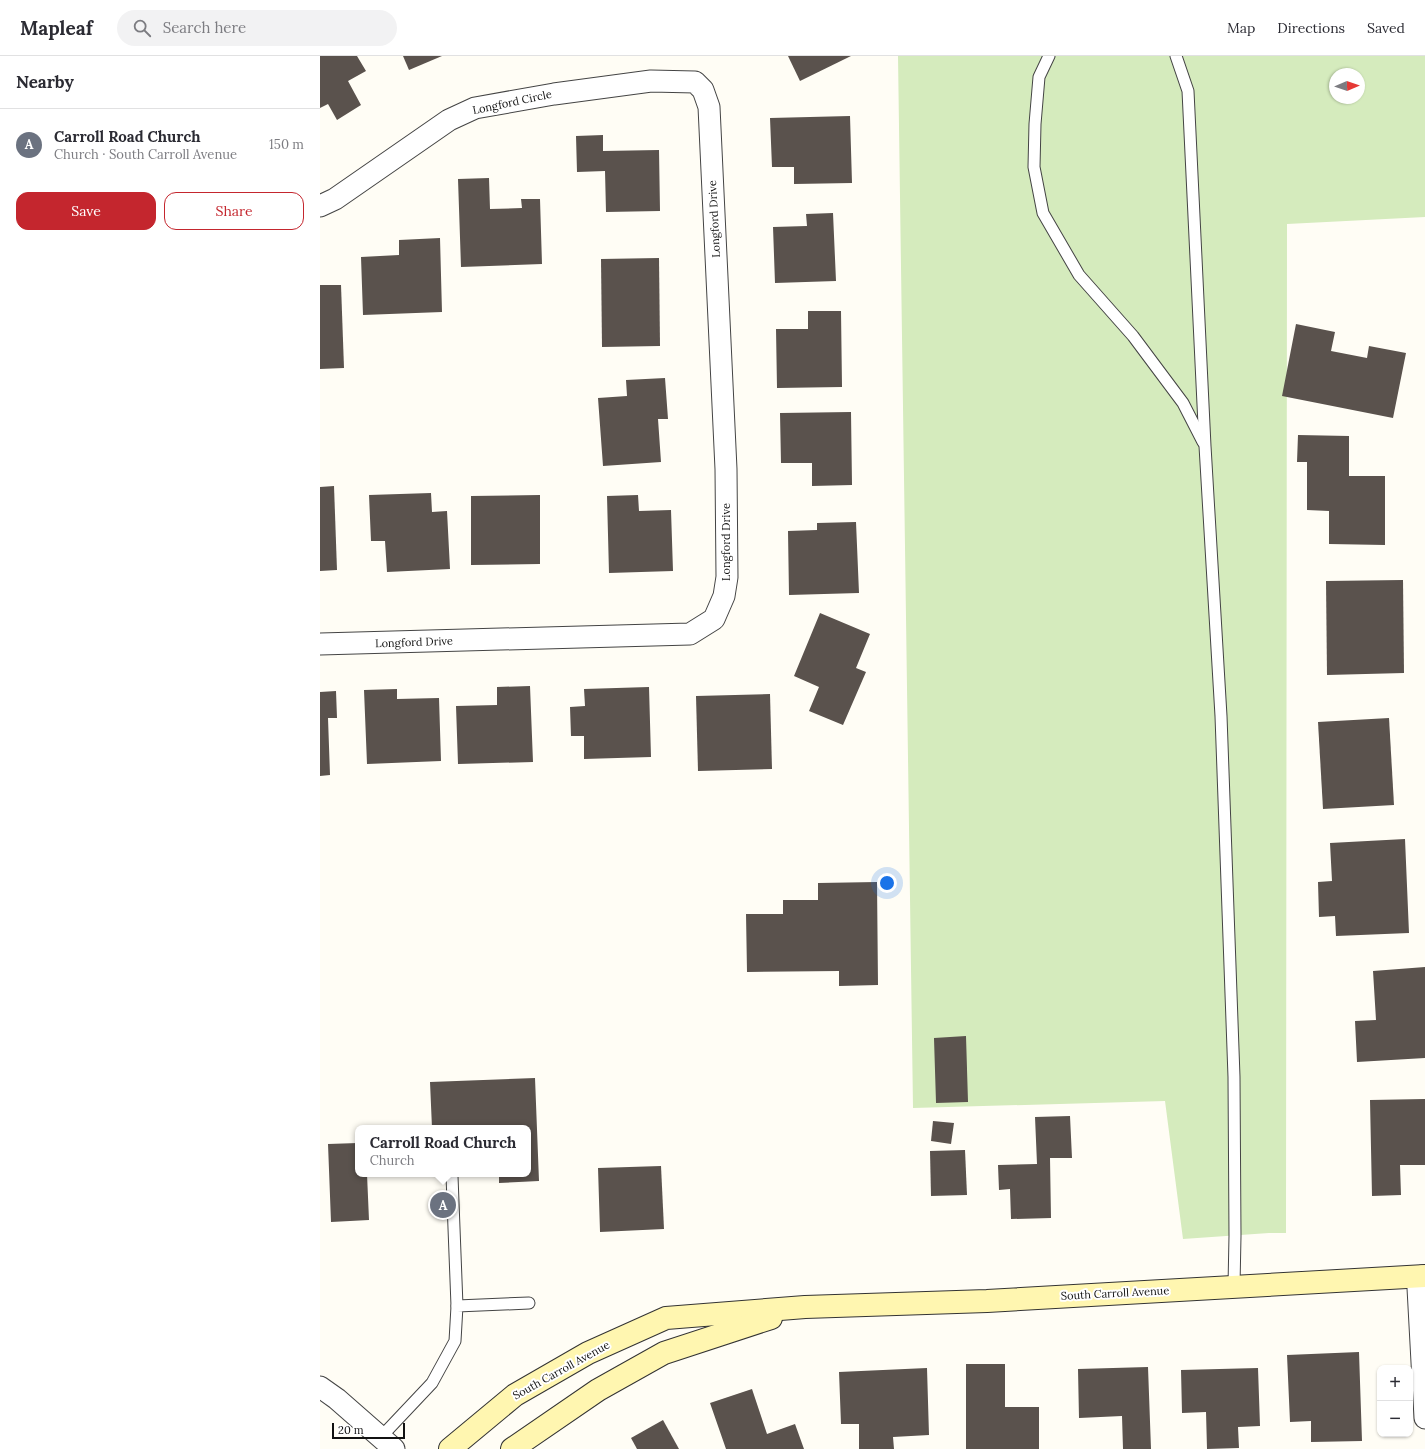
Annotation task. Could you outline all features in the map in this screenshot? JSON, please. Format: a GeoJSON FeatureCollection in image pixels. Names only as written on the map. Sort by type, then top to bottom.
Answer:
{"type":"FeatureCollection","features":[{"type":"Feature","properties":{"kind":"main road","name":"South Carroll Avenue"},"geometry":{"type":"LineString","coordinates":[[450,1449],[515,1395],[588,1352],[666,1318],[804,1307],[987,1301],[1423,1276]]}},
{"type":"Feature","properties":{"kind":"main road","name":"South Carroll Avenue"},"geometry":{"type":"LineString","coordinates":[[512,1449],[598,1390],[664,1353],[804,1307]]}},
{"type":"Feature","properties":{"kind":"street","name":"Longford Circle"},"geometry":{"type":"LineString","coordinates":[[320,206],[335,199],[449,120],[475,108],[554,94],[651,81],[695,82],[703,90]]}},
{"type":"Feature","properties":{"kind":"street","name":"Longford Drive"},"geometry":{"type":"LineString","coordinates":[[320,644],[690,634],[714,619],[724,596],[727,577],[726,468],[709,108],[703,90]]}},
{"type":"Feature","properties":{"kind":"street"},"geometry":{"type":"LineString","coordinates":[[1423,1276],[1418,1288],[1425,1418]]}},
{"type":"Feature","properties":{"kind":"street"},"geometry":{"type":"LineString","coordinates":[[320,1387],[337,1399],[387,1443]]}},
{"type":"Feature","properties":{"kind":"lane"},"geometry":{"type":"LineString","coordinates":[[1049,56],[1039,77],[1035,124],[1034,167],[1043,213],[1078,275],[1133,336],[1183,403],[1205,446]]}},
{"type":"Feature","properties":{"kind":"lane"},"geometry":{"type":"LineString","coordinates":[[1176,56],[1188,91],[1205,446],[1221,716],[1234,1077],[1234,1286]]}},
{"type":"Feature","properties":{"kind":"lane"},"geometry":{"type":"LineString","coordinates":[[387,1443],[432,1383],[455,1341],[457,1306],[452,1177]]}},
{"type":"Feature","properties":{"kind":"lane"},"geometry":{"type":"LineString","coordinates":[[457,1306],[529,1303]]}},
{"type":"Feature","properties":{"kind":"green space"},"geometry":{"type":"Polygon","coordinates":[[[898,56],[1425,56],[1425,217],[1287,224],[1286,1233],[1183,1239],[1165,1101],[913,1108],[898,56]]]}},
{"type":"Feature","properties":{"kind":"building"},"geometry":{"type":"Polygon","coordinates":[[[320,56],[357,56],[366,71],[348,81],[361,105],[337,120],[328,104],[320,108],[320,56]]]}},
{"type":"Feature","properties":{"kind":"building"},"geometry":{"type":"Polygon","coordinates":[[[403,56],[442,56],[409,70],[403,56]]]}},
{"type":"Feature","properties":{"kind":"building"},"geometry":{"type":"Polygon","coordinates":[[[788,56],[851,56],[800,81],[788,56]]]}},
{"type":"Feature","properties":{"kind":"building"},"geometry":{"type":"Polygon","coordinates":[[[850,116],[852,183],[794,184],[794,167],[772,167],[770,118],[850,116]]]}},
{"type":"Feature","properties":{"kind":"building"},"geometry":{"type":"Polygon","coordinates":[[[603,135],[603,151],[659,150],[660,211],[606,212],[605,171],[577,172],[576,136],[603,135]]]}},
{"type":"Feature","properties":{"kind":"building"},"geometry":{"type":"Polygon","coordinates":[[[489,178],[490,209],[522,208],[521,199],[540,199],[542,264],[461,267],[458,179],[489,178]]]}},
{"type":"Feature","properties":{"kind":"building"},"geometry":{"type":"Polygon","coordinates":[[[833,213],[836,281],[775,283],[773,227],[807,226],[806,214],[833,213]]]}},
{"type":"Feature","properties":{"kind":"building"},"geometry":{"type":"Polygon","coordinates":[[[440,238],[442,312],[363,315],[361,257],[399,255],[399,240],[440,238]]]}},
{"type":"Feature","properties":{"kind":"building"},"geometry":{"type":"Polygon","coordinates":[[[659,258],[660,346],[602,347],[601,259],[659,258]]]}},
{"type":"Feature","properties":{"kind":"building"},"geometry":{"type":"Polygon","coordinates":[[[320,285],[341,285],[344,368],[320,369],[320,285]]]}},
{"type":"Feature","properties":{"kind":"building"},"geometry":{"type":"Polygon","coordinates":[[[808,311],[841,311],[842,387],[777,388],[776,329],[808,329],[808,311]]]}},
{"type":"Feature","properties":{"kind":"building"},"geometry":{"type":"Polygon","coordinates":[[[1296,324],[1335,332],[1331,351],[1367,358],[1369,346],[1406,353],[1393,418],[1282,396],[1296,324]]]}},
{"type":"Feature","properties":{"kind":"building"},"geometry":{"type":"Polygon","coordinates":[[[665,378],[668,419],[658,419],[661,462],[603,466],[598,398],[627,396],[626,380],[665,378]]]}},
{"type":"Feature","properties":{"kind":"building"},"geometry":{"type":"Polygon","coordinates":[[[851,412],[852,485],[812,486],[812,463],[781,463],[780,413],[851,412]]]}},
{"type":"Feature","properties":{"kind":"building"},"geometry":{"type":"Polygon","coordinates":[[[1298,435],[1349,436],[1349,476],[1385,476],[1385,545],[1329,544],[1329,511],[1307,510],[1307,462],[1297,462],[1298,435]]]}},
{"type":"Feature","properties":{"kind":"building"},"geometry":{"type":"Polygon","coordinates":[[[334,486],[337,570],[320,571],[320,487],[334,486]]]}},
{"type":"Feature","properties":{"kind":"building"},"geometry":{"type":"Polygon","coordinates":[[[431,493],[432,512],[447,511],[450,569],[387,572],[385,541],[371,541],[369,495],[431,493]]]}},
{"type":"Feature","properties":{"kind":"building"},"geometry":{"type":"Polygon","coordinates":[[[540,495],[540,564],[471,565],[471,496],[540,495]]]}},
{"type":"Feature","properties":{"kind":"building"},"geometry":{"type":"Polygon","coordinates":[[[638,495],[639,511],[671,510],[673,571],[609,573],[607,496],[638,495]]]}},
{"type":"Feature","properties":{"kind":"building"},"geometry":{"type":"Polygon","coordinates":[[[856,522],[859,593],[789,595],[788,531],[817,530],[817,523],[856,522]]]}},
{"type":"Feature","properties":{"kind":"building"},"geometry":{"type":"Polygon","coordinates":[[[1403,580],[1404,673],[1327,675],[1326,581],[1403,580]]]}},
{"type":"Feature","properties":{"kind":"building"},"geometry":{"type":"Polygon","coordinates":[[[820,613],[870,634],[856,668],[866,672],[843,725],[809,711],[819,687],[794,676],[820,613]]]}},
{"type":"Feature","properties":{"kind":"building"},"geometry":{"type":"Polygon","coordinates":[[[530,686],[533,762],[458,764],[456,706],[497,705],[497,687],[530,686]]]}},
{"type":"Feature","properties":{"kind":"building"},"geometry":{"type":"Polygon","coordinates":[[[649,687],[651,757],[584,759],[584,736],[571,736],[570,707],[585,706],[584,689],[649,687]]]}},
{"type":"Feature","properties":{"kind":"building"},"geometry":{"type":"Polygon","coordinates":[[[397,689],[397,699],[439,698],[441,761],[367,764],[364,690],[397,689]]]}},
{"type":"Feature","properties":{"kind":"building"},"geometry":{"type":"Polygon","coordinates":[[[336,691],[337,718],[328,718],[330,775],[320,776],[320,692],[336,691]]]}},
{"type":"Feature","properties":{"kind":"building"},"geometry":{"type":"Polygon","coordinates":[[[770,694],[772,769],[698,771],[696,696],[770,694]]]}},
{"type":"Feature","properties":{"kind":"building"},"geometry":{"type":"Polygon","coordinates":[[[1389,718],[1394,805],[1323,809],[1318,722],[1389,718]]]}},
{"type":"Feature","properties":{"kind":"building"},"geometry":{"type":"Polygon","coordinates":[[[1405,839],[1409,933],[1336,936],[1335,916],[1319,917],[1318,882],[1332,881],[1330,843],[1405,839]]]}},
{"type":"Feature","properties":{"kind":"building"},"geometry":{"type":"Polygon","coordinates":[[[877,882],[878,985],[839,986],[839,971],[747,972],[746,914],[783,914],[783,900],[818,900],[818,883],[877,882]]]}},
{"type":"Feature","properties":{"kind":"building"},"geometry":{"type":"Polygon","coordinates":[[[1425,967],[1425,1058],[1357,1062],[1355,1021],[1376,1020],[1373,971],[1425,967]]]}},
{"type":"Feature","properties":{"kind":"building"},"geometry":{"type":"Polygon","coordinates":[[[966,1036],[968,1102],[936,1103],[934,1038],[966,1036]]]}},
{"type":"Feature","properties":{"kind":"building"},"geometry":{"type":"Polygon","coordinates":[[[535,1078],[539,1181],[499,1183],[499,1177],[531,1177],[531,1125],[432,1125],[430,1082],[535,1078]]]}},
{"type":"Feature","properties":{"kind":"building"},"geometry":{"type":"Polygon","coordinates":[[[1425,1099],[1425,1165],[1400,1165],[1401,1195],[1372,1196],[1370,1100],[1425,1099]]]}},
{"type":"Feature","properties":{"kind":"building"},"geometry":{"type":"Polygon","coordinates":[[[1070,1116],[1072,1158],[1050,1158],[1051,1218],[1011,1219],[1010,1189],[999,1190],[998,1165],[1037,1164],[1035,1117],[1070,1116]]]}},
{"type":"Feature","properties":{"kind":"building"},"geometry":{"type":"Polygon","coordinates":[[[933,1121],[954,1123],[951,1144],[931,1141],[933,1121]]]}},
{"type":"Feature","properties":{"kind":"building"},"geometry":{"type":"Polygon","coordinates":[[[355,1143],[355,1177],[367,1177],[369,1220],[331,1222],[328,1144],[355,1143]]]}},
{"type":"Feature","properties":{"kind":"building"},"geometry":{"type":"Polygon","coordinates":[[[965,1150],[967,1195],[931,1196],[930,1151],[965,1150]]]}},
{"type":"Feature","properties":{"kind":"building"},"geometry":{"type":"Polygon","coordinates":[[[661,1166],[664,1229],[600,1232],[598,1168],[661,1166]]]}},
{"type":"Feature","properties":{"kind":"building"},"geometry":{"type":"Polygon","coordinates":[[[1359,1352],[1362,1441],[1311,1442],[1311,1421],[1290,1422],[1287,1355],[1359,1352]]]}},
{"type":"Feature","properties":{"kind":"building"},"geometry":{"type":"Polygon","coordinates":[[[966,1364],[1005,1364],[1005,1407],[1039,1407],[1039,1449],[966,1449],[966,1364]]]}},
{"type":"Feature","properties":{"kind":"building"},"geometry":{"type":"Polygon","coordinates":[[[1148,1367],[1151,1449],[1123,1449],[1122,1416],[1079,1418],[1078,1369],[1148,1367]]]}},
{"type":"Feature","properties":{"kind":"building"},"geometry":{"type":"Polygon","coordinates":[[[927,1368],[929,1435],[893,1437],[894,1449],[859,1449],[859,1424],[841,1424],[839,1372],[927,1368]]]}},
{"type":"Feature","properties":{"kind":"building"},"geometry":{"type":"Polygon","coordinates":[[[1258,1368],[1260,1426],[1238,1427],[1239,1448],[1207,1449],[1206,1412],[1182,1413],[1181,1370],[1258,1368]]]}},
{"type":"Feature","properties":{"kind":"building"},"geometry":{"type":"Polygon","coordinates":[[[752,1389],[767,1434],[795,1424],[804,1449],[726,1449],[710,1403],[752,1389]]]}},
{"type":"Feature","properties":{"kind":"building"},"geometry":{"type":"Polygon","coordinates":[[[663,1420],[679,1449],[637,1449],[631,1438],[663,1420]]]}},
{"type":"Feature","properties":{"kind":"place","name":"Carroll Road Church"},"geometry":{"type":"Point","coordinates":[443,1205]}}]}
